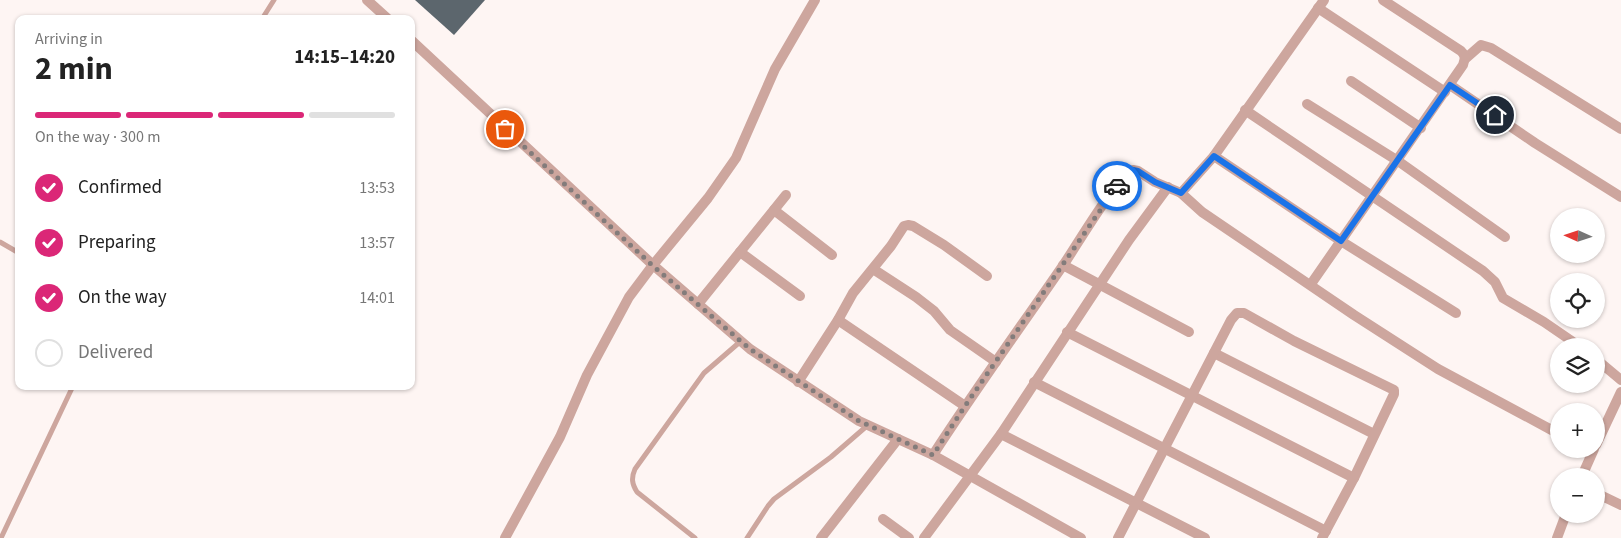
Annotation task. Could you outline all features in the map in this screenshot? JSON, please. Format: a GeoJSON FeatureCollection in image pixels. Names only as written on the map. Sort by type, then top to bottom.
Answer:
{"type":"FeatureCollection","features":[{"type":"Feature","properties":{"kind":"street"},"geometry":{"type":"LineString","coordinates":[[367,0],[384,15]]}},
{"type":"Feature","properties":{"kind":"street"},"geometry":{"type":"LineString","coordinates":[[505,538],[560,437],[602,344],[629,297],[652,265],[690,222],[736,158],[775,69],[815,0]]}},
{"type":"Feature","properties":{"kind":"street"},"geometry":{"type":"LineString","coordinates":[[1383,0],[1461,52],[1465,59]]}},
{"type":"Feature","properties":{"kind":"street"},"geometry":{"type":"LineString","coordinates":[[1181,193],[1214,156],[1321,4],[1447,89],[1621,197]]}},
{"type":"Feature","properties":{"kind":"street"},"geometry":{"type":"LineString","coordinates":[[1311,284],[1421,128],[1465,59],[1481,45],[1491,48],[1621,129]]}},
{"type":"Feature","properties":{"kind":"street"},"geometry":{"type":"LineString","coordinates":[[415,47],[652,265],[741,341],[798,382],[868,425],[933,455],[1081,538]]}},
{"type":"Feature","properties":{"kind":"street"},"geometry":{"type":"LineString","coordinates":[[1351,81],[1421,128]]}},
{"type":"Feature","properties":{"kind":"street"},"geometry":{"type":"LineString","coordinates":[[1307,104],[1398,161],[1505,237]]}},
{"type":"Feature","properties":{"kind":"street"},"geometry":{"type":"LineString","coordinates":[[1245,110],[1490,276],[1503,298],[1567,338]]}},
{"type":"Feature","properties":{"kind":"street"},"geometry":{"type":"LineString","coordinates":[[1214,156],[1341,241],[1456,314]]}},
{"type":"Feature","properties":{"kind":"street"},"geometry":{"type":"LineString","coordinates":[[933,455],[1098,212],[1128,172],[1133,170],[1181,193],[1202,212],[1311,284],[1354,315],[1438,369],[1550,429]]}},
{"type":"Feature","properties":{"kind":"street"},"geometry":{"type":"LineString","coordinates":[[924,538],[1001,434],[1128,240],[1168,187]]}},
{"type":"Feature","properties":{"kind":"street"},"geometry":{"type":"LineString","coordinates":[[698,304],[786,195]]}},
{"type":"Feature","properties":{"kind":"street"},"geometry":{"type":"LineString","coordinates":[[774,210],[832,255]]}},
{"type":"Feature","properties":{"kind":"street"},"geometry":{"type":"LineString","coordinates":[[798,382],[853,293],[904,226],[908,225],[944,246],[987,276]]}},
{"type":"Feature","properties":{"kind":"street"},"geometry":{"type":"LineString","coordinates":[[740,252],[800,296]]}},
{"type":"Feature","properties":{"kind":"street"},"geometry":{"type":"LineString","coordinates":[[1063,265],[1189,332]]}},
{"type":"Feature","properties":{"kind":"street"},"geometry":{"type":"LineString","coordinates":[[873,269],[934,310],[950,330],[996,362]]}},
{"type":"Feature","properties":{"kind":"street"},"geometry":{"type":"LineString","coordinates":[[1034,382],[1163,449],[1324,534],[1354,478],[1384,416],[1394,390],[1294,341],[1254,317],[1244,313],[1237,313],[1231,320],[1191,395],[1163,449],[1118,538]]}},
{"type":"Feature","properties":{"kind":"street"},"geometry":{"type":"LineString","coordinates":[[838,320],[965,406]]}},
{"type":"Feature","properties":{"kind":"street"},"geometry":{"type":"LineString","coordinates":[[1067,332],[1354,478]]}},
{"type":"Feature","properties":{"kind":"street"},"geometry":{"type":"LineString","coordinates":[[1214,353],[1374,434]]}},
{"type":"Feature","properties":{"kind":"street"},"geometry":{"type":"LineString","coordinates":[[1605,366],[1621,380]]}},
{"type":"Feature","properties":{"kind":"street"},"geometry":{"type":"LineString","coordinates":[[1605,423],[1621,392]]}},
{"type":"Feature","properties":{"kind":"street"},"geometry":{"type":"LineString","coordinates":[[1001,434],[1205,538]]}},
{"type":"Feature","properties":{"kind":"street"},"geometry":{"type":"LineString","coordinates":[[821,538],[898,439]]}},
{"type":"Feature","properties":{"kind":"street"},"geometry":{"type":"LineString","coordinates":[[1605,497],[1621,505]]}},
{"type":"Feature","properties":{"kind":"street"},"geometry":{"type":"LineString","coordinates":[[883,519],[909,538]]}},
{"type":"Feature","properties":{"kind":"street"},"geometry":{"type":"LineString","coordinates":[[1557,538],[1563,523]]}},
{"type":"Feature","properties":{"kind":"lane"},"geometry":{"type":"LineString","coordinates":[[265,15],[274,0]]}},
{"type":"Feature","properties":{"kind":"lane"},"geometry":{"type":"LineString","coordinates":[[0,242],[15,251]]}},
{"type":"Feature","properties":{"kind":"lane"},"geometry":{"type":"LineString","coordinates":[[695,538],[637,492],[632,475],[704,373],[741,341]]}},
{"type":"Feature","properties":{"kind":"lane"},"geometry":{"type":"LineString","coordinates":[[0,538],[71,390]]}},
{"type":"Feature","properties":{"kind":"lane"},"geometry":{"type":"LineString","coordinates":[[746,538],[774,500],[831,457],[868,425]]}},
{"type":"Feature","properties":{"kind":"building"},"geometry":{"type":"Polygon","coordinates":[[[415,0],[485,0],[454,35],[415,0]]]}},
{"type":"Feature","properties":{"kind":"way so far"},"geometry":{"type":"LineString","coordinates":[[505,129],[652,265],[750,349],[859,421],[933,455],[1117,186]]}},
{"type":"Feature","properties":{"kind":"route"},"geometry":{"type":"LineString","coordinates":[[1117,186],[1124,176],[1133,170],[1181,193],[1214,156],[1341,241],[1450,85],[1495,115]]}}]}
